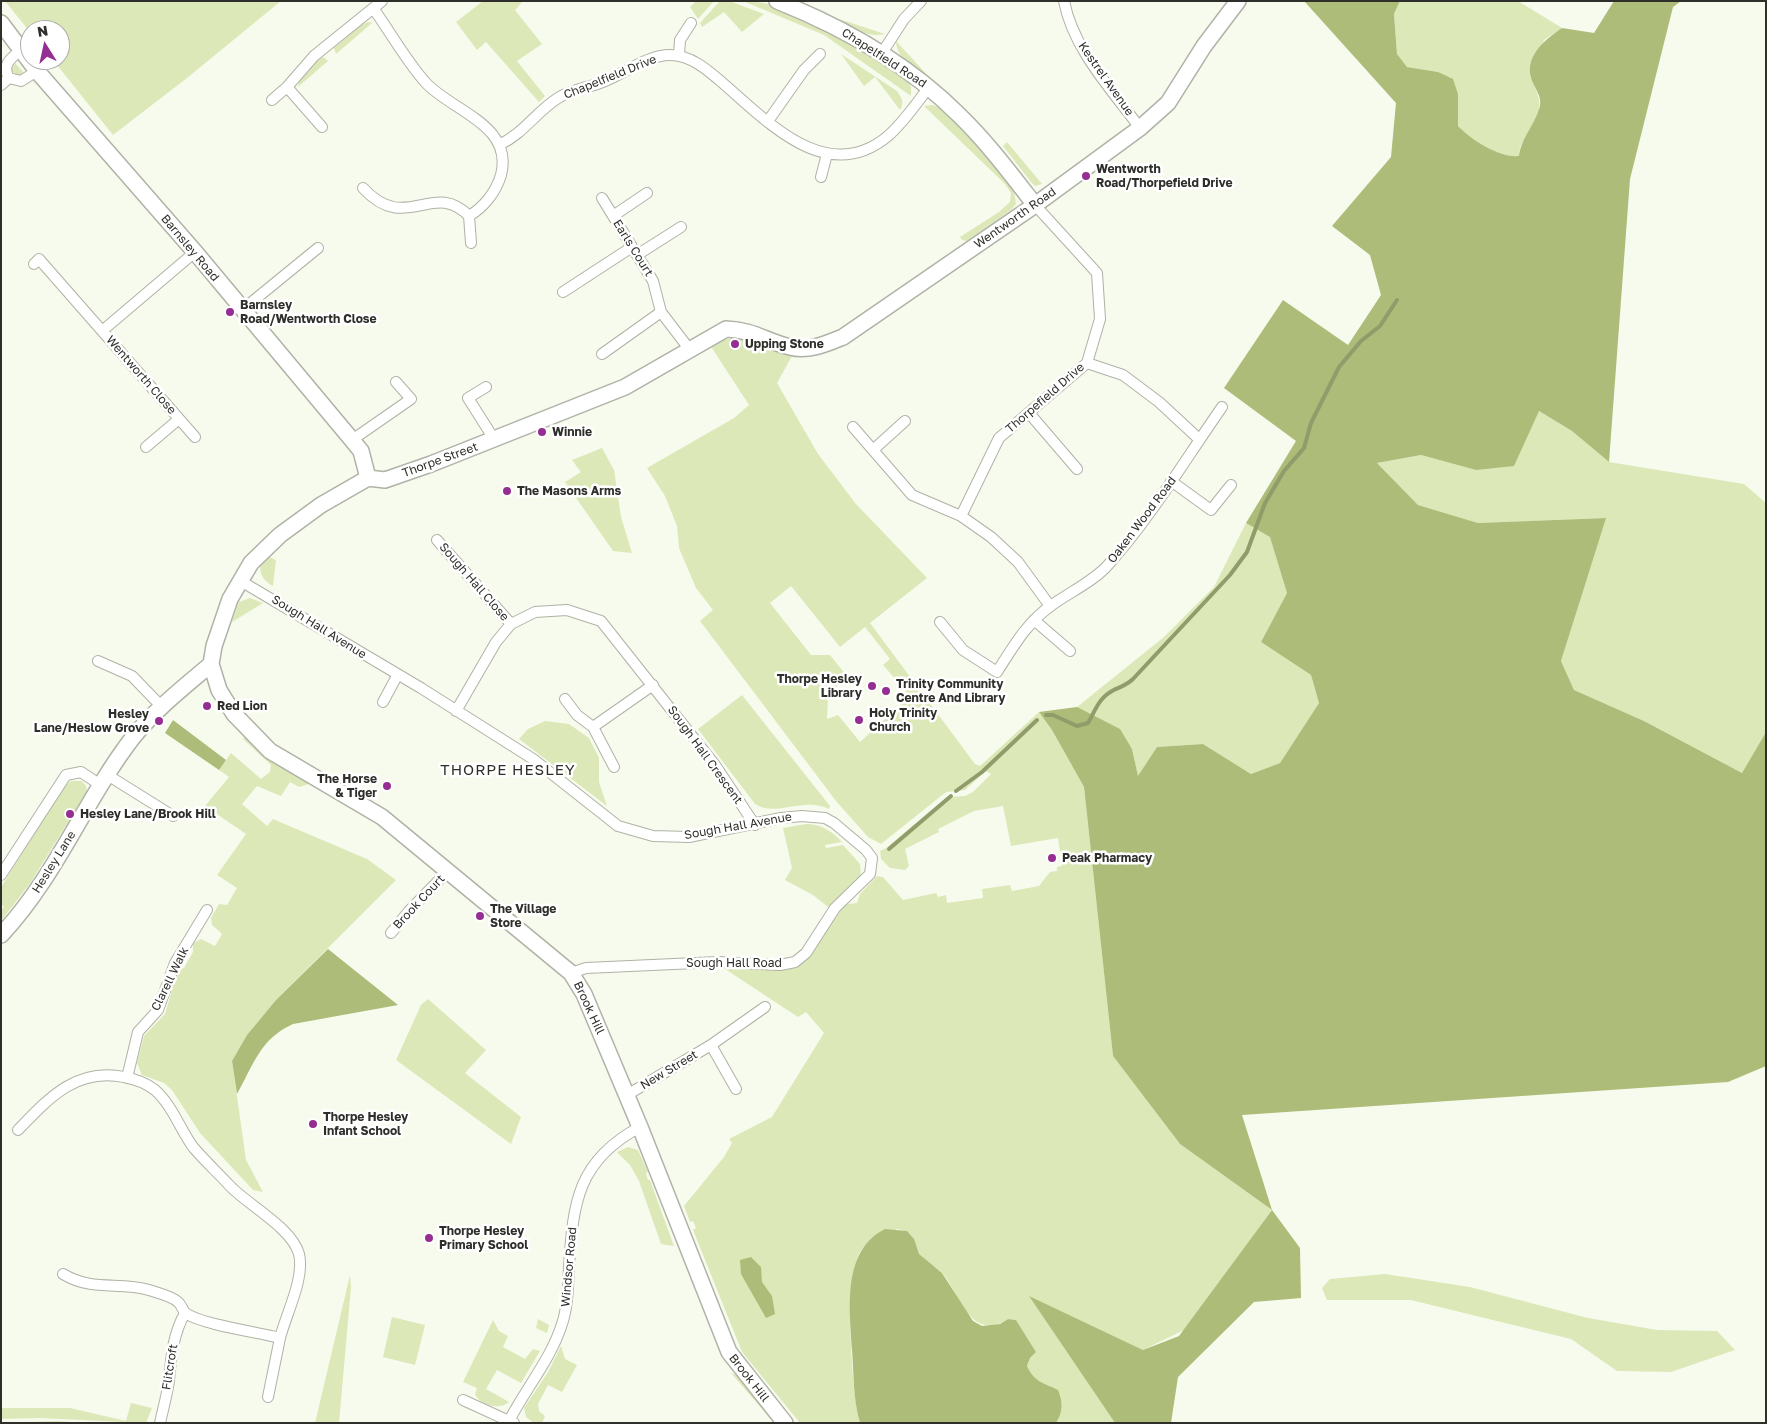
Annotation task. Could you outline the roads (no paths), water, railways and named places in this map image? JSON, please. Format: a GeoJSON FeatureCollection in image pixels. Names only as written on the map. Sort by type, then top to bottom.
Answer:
{"type":"FeatureCollection","features":[{"type":"Feature","properties":{"kind":"main road","name":"Chapelfield Road"},"geometry":{"type":"LineString","coordinates":[[777,1],[822,19],[882,53],[929,87],[960,116],[998,158],[1035,205]]}},
{"type":"Feature","properties":{"kind":"main road","name":"Wentworth Road"},"geometry":{"type":"LineString","coordinates":[[742,329],[789,347],[803,349],[822,346],[843,337],[1035,205],[1140,128],[1168,103],[1204,46],[1238,1]]}},
{"type":"Feature","properties":{"kind":"main road","name":"Barnsley Road"},"geometry":{"type":"LineString","coordinates":[[1,23],[20,49]]}},
{"type":"Feature","properties":{"kind":"main road","name":"Barnsley Road"},"geometry":{"type":"LineString","coordinates":[[37,72],[195,252],[361,451],[368,478]]}},
{"type":"Feature","properties":{"kind":"main road","name":"Thorpe Street"},"geometry":{"type":"LineString","coordinates":[[211,664],[217,632],[239,580],[251,563],[280,535],[321,505],[368,478],[385,480],[494,440],[625,387],[726,329],[742,329]]}},
{"type":"Feature","properties":{"kind":"main road","name":"Hesley Lane"},"geometry":{"type":"LineString","coordinates":[[1,935],[28,902],[133,738],[161,706],[211,664]]}},
{"type":"Feature","properties":{"kind":"main road","name":"Brook Hill"},"geometry":{"type":"LineString","coordinates":[[211,664],[219,690],[234,714],[270,751],[382,817],[571,973],[584,994],[627,1095],[729,1352],[785,1423]]}},
{"type":"Feature","properties":{"kind":"street"},"geometry":{"type":"LineString","coordinates":[[272,100],[287,87],[314,56],[382,1]]}},
{"type":"Feature","properties":{"kind":"street"},"geometry":{"type":"LineString","coordinates":[[882,53],[904,19],[921,1]]}},
{"type":"Feature","properties":{"kind":"street","name":"Kestrel Avenue"},"geometry":{"type":"LineString","coordinates":[[1064,1],[1071,25],[1086,54],[1140,128]]}},
{"type":"Feature","properties":{"kind":"street"},"geometry":{"type":"LineString","coordinates":[[373,8],[405,56],[428,85],[487,128],[499,145],[503,169],[499,183],[483,205],[469,216]]}},
{"type":"Feature","properties":{"kind":"street"},"geometry":{"type":"LineString","coordinates":[[691,23],[680,40],[679,55],[703,67],[789,137],[827,154],[846,155],[863,151],[886,137],[906,117],[929,87]]}},
{"type":"Feature","properties":{"kind":"street"},"geometry":{"type":"LineString","coordinates":[[20,51],[7,62],[5,81],[21,81],[37,72]]}},
{"type":"Feature","properties":{"kind":"street"},"geometry":{"type":"LineString","coordinates":[[768,121],[804,70],[820,54]]}},
{"type":"Feature","properties":{"kind":"street","name":"Chapelfield Drive"},"geometry":{"type":"LineString","coordinates":[[499,145],[520,134],[545,109],[563,95],[620,75],[657,57],[679,55]]}},
{"type":"Feature","properties":{"kind":"street"},"geometry":{"type":"LineString","coordinates":[[287,87],[322,127]]}},
{"type":"Feature","properties":{"kind":"street"},"geometry":{"type":"LineString","coordinates":[[821,177],[827,154]]}},
{"type":"Feature","properties":{"kind":"street"},"geometry":{"type":"LineString","coordinates":[[363,188],[376,202],[388,208],[407,208],[443,202],[461,208],[469,216],[471,243]]}},
{"type":"Feature","properties":{"kind":"street"},"geometry":{"type":"LineString","coordinates":[[613,216],[647,193]]}},
{"type":"Feature","properties":{"kind":"street","name":"Earls Court"},"geometry":{"type":"LineString","coordinates":[[602,198],[653,281],[661,312],[690,350]]}},
{"type":"Feature","properties":{"kind":"street","name":"Thorpefield Drive"},"geometry":{"type":"LineString","coordinates":[[961,516],[999,438],[1087,363],[1100,319],[1097,273],[1035,205]]}},
{"type":"Feature","properties":{"kind":"street"},"geometry":{"type":"LineString","coordinates":[[563,292],[634,251],[681,227]]}},
{"type":"Feature","properties":{"kind":"street"},"geometry":{"type":"LineString","coordinates":[[242,310],[318,248]]}},
{"type":"Feature","properties":{"kind":"street","name":"Wentworth Close"},"geometry":{"type":"LineString","coordinates":[[102,331],[195,252]]}},
{"type":"Feature","properties":{"kind":"street","name":"Wentworth Close"},"geometry":{"type":"LineString","coordinates":[[34,264],[39,259],[195,437]]}},
{"type":"Feature","properties":{"kind":"street"},"geometry":{"type":"LineString","coordinates":[[602,354],[661,312]]}},
{"type":"Feature","properties":{"kind":"street"},"geometry":{"type":"LineString","coordinates":[[1087,363],[1123,375],[1159,402],[1199,439]]}},
{"type":"Feature","properties":{"kind":"street"},"geometry":{"type":"LineString","coordinates":[[352,440],[411,399],[396,382]]}},
{"type":"Feature","properties":{"kind":"street"},"geometry":{"type":"LineString","coordinates":[[486,388],[468,398],[494,440]]}},
{"type":"Feature","properties":{"kind":"street","name":"Oaken Wood Road"},"geometry":{"type":"LineString","coordinates":[[940,622],[963,650],[997,672],[1020,635],[1034,620],[1050,606],[1107,567],[1143,522],[1222,406]]}},
{"type":"Feature","properties":{"kind":"street"},"geometry":{"type":"LineString","coordinates":[[1029,413],[1077,468]]}},
{"type":"Feature","properties":{"kind":"street","name":"Wentworth Close"},"geometry":{"type":"LineString","coordinates":[[146,448],[180,419]]}},
{"type":"Feature","properties":{"kind":"street"},"geometry":{"type":"LineString","coordinates":[[874,450],[905,421]]}},
{"type":"Feature","properties":{"kind":"street"},"geometry":{"type":"LineString","coordinates":[[853,427],[912,495],[961,516],[991,538],[1018,562],[1050,606]]}},
{"type":"Feature","properties":{"kind":"street"},"geometry":{"type":"LineString","coordinates":[[1171,481],[1211,510],[1230,486]]}},
{"type":"Feature","properties":{"kind":"street","name":"Sough Hall Close"},"geometry":{"type":"LineString","coordinates":[[437,540],[511,624]]}},
{"type":"Feature","properties":{"kind":"street","name":"Sough Hall Avenue"},"geometry":{"type":"LineString","coordinates":[[239,580],[274,599],[533,759],[618,826],[653,836],[689,837],[781,818],[802,816],[825,818],[834,823],[866,850],[872,858]]}},
{"type":"Feature","properties":{"kind":"street","name":"Sough Hall Crescent"},"geometry":{"type":"LineString","coordinates":[[456,711],[496,642],[511,624],[534,612],[567,610],[601,622],[716,765],[754,825]]}},
{"type":"Feature","properties":{"kind":"street"},"geometry":{"type":"LineString","coordinates":[[1034,620],[1070,651]]}},
{"type":"Feature","properties":{"kind":"street"},"geometry":{"type":"LineString","coordinates":[[98,661],[132,676],[161,706]]}},
{"type":"Feature","properties":{"kind":"street"},"geometry":{"type":"LineString","coordinates":[[383,702],[398,676]]}},
{"type":"Feature","properties":{"kind":"street"},"geometry":{"type":"LineString","coordinates":[[594,727],[653,685]]}},
{"type":"Feature","properties":{"kind":"street"},"geometry":{"type":"LineString","coordinates":[[565,699],[577,715],[594,727],[614,767]]}},
{"type":"Feature","properties":{"kind":"street"},"geometry":{"type":"LineString","coordinates":[[1,875],[66,775],[81,772],[105,781],[173,816]]}},
{"type":"Feature","properties":{"kind":"street","name":"Sough Hall Road"},"geometry":{"type":"LineString","coordinates":[[571,973],[586,968],[718,962],[780,965],[795,962],[806,953],[835,908],[870,874],[872,858]]}},
{"type":"Feature","properties":{"kind":"street","name":"Brook Court"},"geometry":{"type":"LineString","coordinates":[[391,932],[448,872]]}},
{"type":"Feature","properties":{"kind":"street","name":"Clarell Walk"},"geometry":{"type":"LineString","coordinates":[[127,1078],[138,1032],[158,1010],[175,963],[206,910]]}},
{"type":"Feature","properties":{"kind":"street","name":"New Street"},"geometry":{"type":"LineString","coordinates":[[627,1095],[711,1045],[766,1007]]}},
{"type":"Feature","properties":{"kind":"street","name":"New Street"},"geometry":{"type":"LineString","coordinates":[[711,1045],[736,1089]]}},
{"type":"Feature","properties":{"kind":"street"},"geometry":{"type":"LineString","coordinates":[[18,1130],[39,1109],[77,1080],[96,1075],[127,1078],[141,1082],[155,1090],[194,1148],[247,1203],[284,1231],[294,1242],[299,1255],[300,1279],[287,1312],[268,1397]]}},
{"type":"Feature","properties":{"kind":"street","name":"Windsor Road"},"geometry":{"type":"LineString","coordinates":[[463,1400],[512,1422],[550,1353],[562,1324],[567,1296],[571,1229],[576,1204],[586,1178],[603,1152],[640,1127]]}},
{"type":"Feature","properties":{"kind":"street"},"geometry":{"type":"LineString","coordinates":[[64,1274],[81,1283],[98,1287],[133,1286],[151,1291],[176,1300],[185,1313],[200,1319],[280,1338]]}},
{"type":"Feature","properties":{"kind":"street","name":"Flitcroft"},"geometry":{"type":"LineString","coordinates":[[160,1423],[168,1382],[170,1359],[179,1324],[185,1313]]}},
{"type":"Feature","properties":{"kind":"waterway"},"geometry":{"type":"LineString","coordinates":[[1046,715],[1053,715],[1077,726],[1088,723],[1104,697],[1133,679],[1230,575],[1247,552],[1265,503],[1284,471],[1304,448],[1311,423],[1339,367],[1361,341],[1380,326],[1397,300]]}},
{"type":"Feature","properties":{"kind":"waterway"},"geometry":{"type":"LineString","coordinates":[[956,791],[982,772],[1037,720]]}},
{"type":"Feature","properties":{"kind":"waterway"},"geometry":{"type":"LineString","coordinates":[[889,849],[951,796]]}},
{"type":"Feature","properties":{"kind":"place","name":"Wentworth Road/Thorpefield Drive"},"geometry":{"type":"Point","coordinates":[1086,176]}},
{"type":"Feature","properties":{"kind":"place","name":"Barnsley Road/Wentworth Close"},"geometry":{"type":"Point","coordinates":[230,312]}},
{"type":"Feature","properties":{"kind":"place","name":"Upping Stone"},"geometry":{"type":"Point","coordinates":[735,344]}},
{"type":"Feature","properties":{"kind":"place","name":"Winnie"},"geometry":{"type":"Point","coordinates":[542,432]}},
{"type":"Feature","properties":{"kind":"place","name":"The Masons Arms"},"geometry":{"type":"Point","coordinates":[507,491]}},
{"type":"Feature","properties":{"kind":"place","name":"Thorpe Hesley Library"},"geometry":{"type":"Point","coordinates":[872,686]}},
{"type":"Feature","properties":{"kind":"place","name":"Trinity Community Centre And Library"},"geometry":{"type":"Point","coordinates":[886,691]}},
{"type":"Feature","properties":{"kind":"place","name":"Red Lion"},"geometry":{"type":"Point","coordinates":[207,706]}},
{"type":"Feature","properties":{"kind":"place","name":"Holy Trinity Church"},"geometry":{"type":"Point","coordinates":[859,720]}},
{"type":"Feature","properties":{"kind":"place","name":"Hesley Lane/Heslow Grove"},"geometry":{"type":"Point","coordinates":[159,721]}},
{"type":"Feature","properties":{"kind":"place","name":"The Horse & Tiger"},"geometry":{"type":"Point","coordinates":[387,786]}},
{"type":"Feature","properties":{"kind":"place","name":"Hesley Lane/Brook Hill"},"geometry":{"type":"Point","coordinates":[70,814]}},
{"type":"Feature","properties":{"kind":"place","name":"Peak Pharmacy"},"geometry":{"type":"Point","coordinates":[1052,858]}},
{"type":"Feature","properties":{"kind":"place","name":"The Village Store"},"geometry":{"type":"Point","coordinates":[480,916]}},
{"type":"Feature","properties":{"kind":"place","name":"Thorpe Hesley Infant School"},"geometry":{"type":"Point","coordinates":[313,1124]}},
{"type":"Feature","properties":{"kind":"place","name":"Thorpe Hesley Primary School"},"geometry":{"type":"Point","coordinates":[429,1238]}},
{"type":"Feature","properties":{"kind":"district","name":"THORPE HESLEY"},"geometry":{"type":"Point","coordinates":[508,770]}}]}
